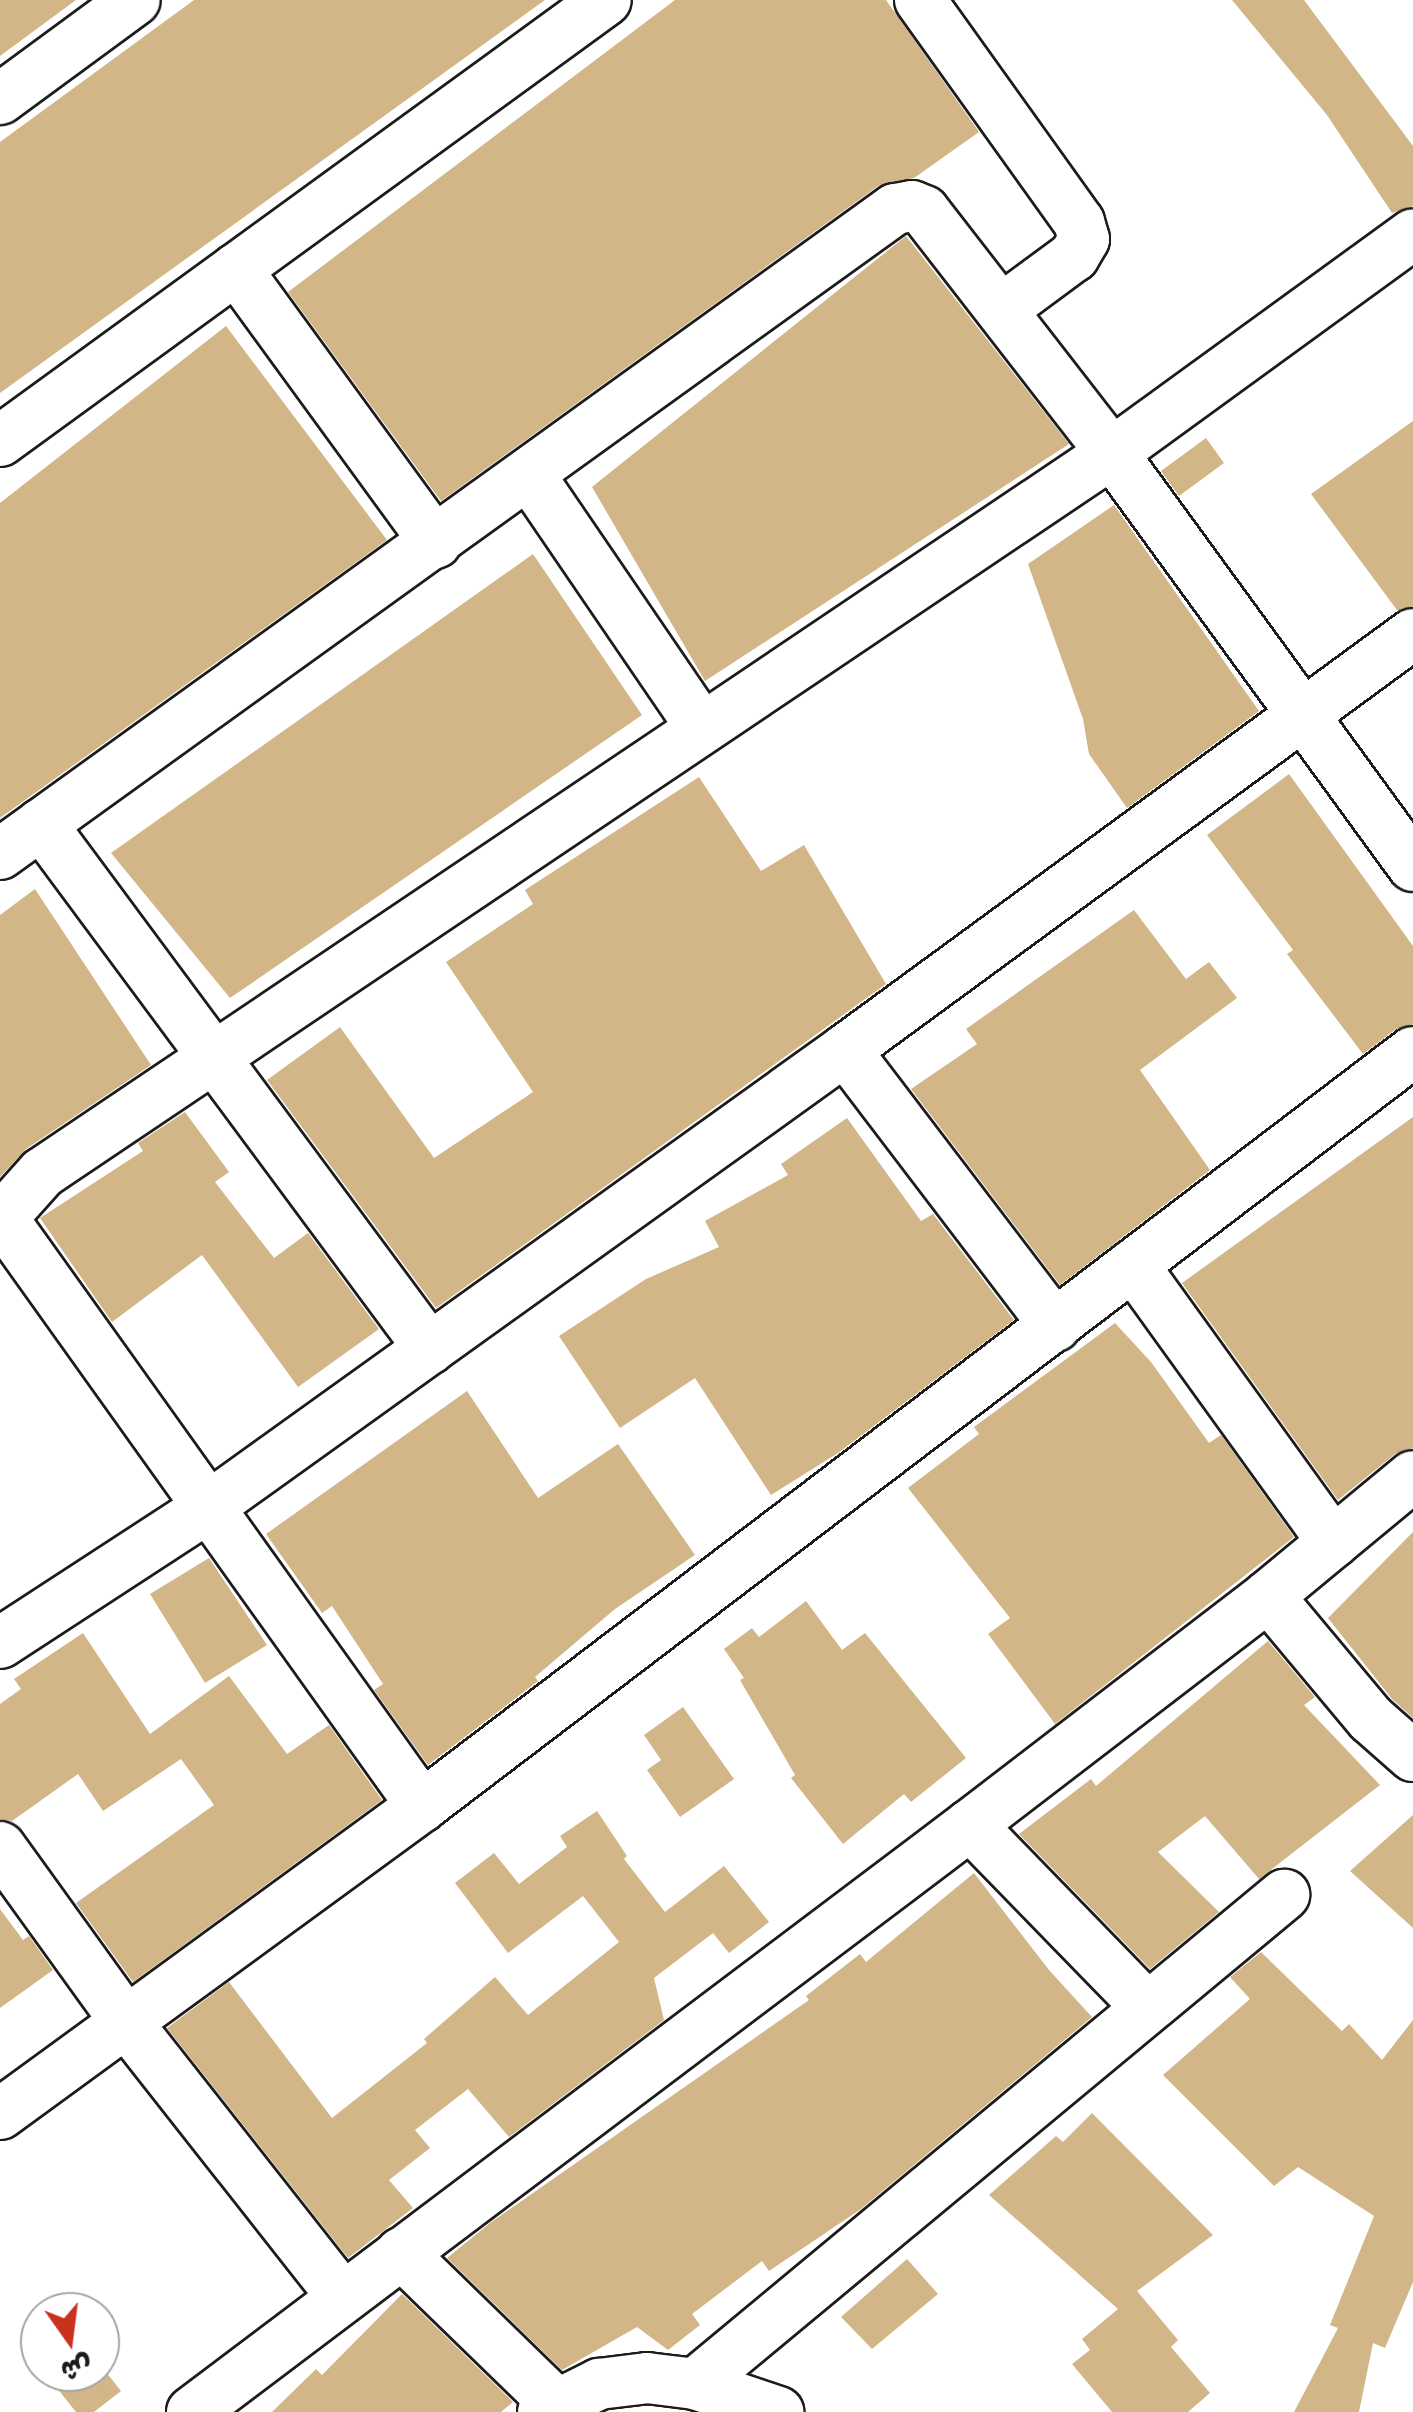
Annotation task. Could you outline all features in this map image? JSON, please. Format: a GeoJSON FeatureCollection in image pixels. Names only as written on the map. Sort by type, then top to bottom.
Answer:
{"type":"FeatureCollection","features":[{"type":"Feature","properties":{"kind":"street"},"geometry":{"type":"LineString","coordinates":[[0,99],[135,0]]}},
{"type":"Feature","properties":{"kind":"street"},"geometry":{"type":"LineString","coordinates":[[0,441],[606,0]]}},
{"type":"Feature","properties":{"kind":"street"},"geometry":{"type":"LineString","coordinates":[[920,0],[1078,222],[1084,239],[1074,256],[1002,309]]}},
{"type":"Feature","properties":{"kind":"street"},"geometry":{"type":"LineString","coordinates":[[0,854],[530,476],[894,209],[912,206],[924,211],[1112,452],[1413,866]]}},
{"type":"Feature","properties":{"kind":"street"},"geometry":{"type":"LineString","coordinates":[[422,1806],[1,1219],[42,1173],[1112,452],[1413,234]]}},
{"type":"Feature","properties":{"kind":"street"},"geometry":{"type":"LineString","coordinates":[[236,269],[436,543]]}},
{"type":"Feature","properties":{"kind":"street"},"geometry":{"type":"LineString","coordinates":[[530,476],[702,728]]}},
{"type":"Feature","properties":{"kind":"street"},"geometry":{"type":"LineString","coordinates":[[0,1643],[207,1508],[430,1349],[1413,634]]}},
{"type":"Feature","properties":{"kind":"street"},"geometry":{"type":"LineString","coordinates":[[41,824],[430,1349]]}},
{"type":"Feature","properties":{"kind":"street"},"geometry":{"type":"LineString","coordinates":[[846,1050],[1055,1326]]}},
{"type":"Feature","properties":{"kind":"street"},"geometry":{"type":"LineString","coordinates":[[0,2114],[422,1806],[1413,1052]]}},
{"type":"Feature","properties":{"kind":"street"},"geometry":{"type":"LineString","coordinates":[[1133,1266],[1333,1542]]}},
{"type":"Feature","properties":{"kind":"street"},"geometry":{"type":"LineString","coordinates":[[192,2412],[342,2295],[970,1825],[1268,1596],[1413,1476]]}},
{"type":"Feature","properties":{"kind":"street"},"geometry":{"type":"LineString","coordinates":[[1268,1596],[1371,1719],[1413,1756]]}},
{"type":"Feature","properties":{"kind":"street"},"geometry":{"type":"LineString","coordinates":[[970,1825],[1147,2007]]}},
{"type":"Feature","properties":{"kind":"street"},"geometry":{"type":"LineString","coordinates":[[0,1847],[127,2022],[342,2295]]}},
{"type":"Feature","properties":{"kind":"street"},"geometry":{"type":"LineString","coordinates":[[695,2384],[1284,1895]]}},
{"type":"Feature","properties":{"kind":"street"},"geometry":{"type":"LineString","coordinates":[[401,2254],[549,2408],[623,2379],[695,2384],[778,2412]]}},
{"type":"Feature","properties":{"kind":"building"},"geometry":{"type":"Polygon","coordinates":[[[0,0],[76,0],[0,56],[0,0]]]}},
{"type":"Feature","properties":{"kind":"building"},"geometry":{"type":"Polygon","coordinates":[[[194,0],[545,0],[0,393],[0,142],[194,0]]]}},
{"type":"Feature","properties":{"kind":"building"},"geometry":{"type":"Polygon","coordinates":[[[675,0],[886,0],[979,132],[914,178],[878,186],[441,501],[288,292],[675,0]]]}},
{"type":"Feature","properties":{"kind":"building"},"geometry":{"type":"Polygon","coordinates":[[[1232,0],[1304,0],[1413,146],[1413,206],[1392,213],[1327,115],[1232,0]]]}},
{"type":"Feature","properties":{"kind":"building"},"geometry":{"type":"Polygon","coordinates":[[[906,236],[1069,444],[705,681],[592,487],[906,236]]]}},
{"type":"Feature","properties":{"kind":"building"},"geometry":{"type":"Polygon","coordinates":[[[226,326],[387,540],[0,818],[0,503],[226,326]]]}},
{"type":"Feature","properties":{"kind":"building"},"geometry":{"type":"Polygon","coordinates":[[[1413,421],[1413,606],[1397,610],[1311,494],[1413,421]]]}},
{"type":"Feature","properties":{"kind":"building"},"geometry":{"type":"Polygon","coordinates":[[[1206,438],[1224,463],[1179,496],[1161,471],[1206,438]]]}},
{"type":"Feature","properties":{"kind":"building"},"geometry":{"type":"Polygon","coordinates":[[[1114,505],[1259,711],[1127,808],[1089,754],[1083,719],[1028,564],[1114,505]]]}},
{"type":"Feature","properties":{"kind":"building"},"geometry":{"type":"Polygon","coordinates":[[[533,554],[642,715],[230,998],[111,853],[533,554]]]}},
{"type":"Feature","properties":{"kind":"building"},"geometry":{"type":"Polygon","coordinates":[[[1289,774],[1413,946],[1413,1024],[1396,1029],[1363,1054],[1287,954],[1293,950],[1207,835],[1289,774]]]}},
{"type":"Feature","properties":{"kind":"building"},"geometry":{"type":"Polygon","coordinates":[[[699,777],[761,871],[804,845],[886,984],[436,1308],[267,1080],[340,1027],[434,1158],[533,1092],[446,962],[533,904],[525,890],[699,777]]]}},
{"type":"Feature","properties":{"kind":"building"},"geometry":{"type":"Polygon","coordinates":[[[35,889],[151,1065],[26,1149],[0,1177],[0,915],[35,889]]]}},
{"type":"Feature","properties":{"kind":"building"},"geometry":{"type":"Polygon","coordinates":[[[1134,910],[1186,979],[1209,962],[1237,998],[1140,1070],[1210,1170],[1060,1285],[911,1089],[977,1044],[966,1029],[1134,910]]]}},
{"type":"Feature","properties":{"kind":"building"},"geometry":{"type":"Polygon","coordinates":[[[185,1112],[229,1172],[215,1182],[274,1258],[308,1233],[379,1329],[298,1387],[202,1255],[112,1322],[40,1218],[143,1151],[138,1143],[185,1112]]]}},
{"type":"Feature","properties":{"kind":"building"},"geometry":{"type":"Polygon","coordinates":[[[1413,1117],[1413,1448],[1395,1454],[1338,1500],[1182,1283],[1413,1117]]]}},
{"type":"Feature","properties":{"kind":"building"},"geometry":{"type":"Polygon","coordinates":[[[847,1118],[921,1221],[933,1214],[1014,1320],[838,1453],[771,1495],[695,1378],[620,1428],[559,1336],[646,1279],[719,1247],[705,1221],[788,1175],[781,1164],[847,1118]]]}},
{"type":"Feature","properties":{"kind":"building"},"geometry":{"type":"Polygon","coordinates":[[[1115,1323],[1151,1362],[1209,1443],[1221,1435],[1294,1537],[1055,1724],[988,1634],[1010,1618],[908,1488],[979,1434],[974,1427],[1115,1323]]]}},
{"type":"Feature","properties":{"kind":"building"},"geometry":{"type":"Polygon","coordinates":[[[467,1391],[538,1498],[618,1444],[695,1555],[615,1609],[535,1677],[538,1681],[428,1765],[374,1690],[383,1684],[332,1606],[322,1613],[266,1534],[467,1391]]]}},
{"type":"Feature","properties":{"kind":"building"},"geometry":{"type":"Polygon","coordinates":[[[1413,1532],[1413,1718],[1392,1699],[1328,1618],[1413,1532]]]}},
{"type":"Feature","properties":{"kind":"building"},"geometry":{"type":"Polygon","coordinates":[[[209,1558],[267,1645],[205,1683],[150,1594],[209,1558]]]}},
{"type":"Feature","properties":{"kind":"building"},"geometry":{"type":"Polygon","coordinates":[[[806,1601],[842,1650],[865,1633],[966,1758],[911,1802],[904,1794],[843,1844],[791,1778],[795,1775],[740,1680],[744,1678],[724,1649],[752,1628],[759,1637],[806,1601]]]}},
{"type":"Feature","properties":{"kind":"building"},"geometry":{"type":"Polygon","coordinates":[[[83,1633],[150,1734],[229,1676],[287,1754],[329,1725],[382,1800],[133,1982],[76,1903],[214,1805],[181,1759],[103,1811],[78,1774],[12,1821],[0,1819],[0,1704],[21,1689],[14,1679],[83,1633]]]}},
{"type":"Feature","properties":{"kind":"building"},"geometry":{"type":"Polygon","coordinates":[[[1268,1641],[1315,1697],[1304,1705],[1380,1785],[1259,1879],[1205,1816],[1158,1852],[1219,1912],[1150,1969],[1019,1834],[1091,1779],[1096,1786],[1268,1641]]]}},
{"type":"Feature","properties":{"kind":"building"},"geometry":{"type":"Polygon","coordinates":[[[683,1707],[734,1779],[680,1817],[647,1770],[661,1760],[644,1735],[683,1707]]]}},
{"type":"Feature","properties":{"kind":"building"},"geometry":{"type":"Polygon","coordinates":[[[597,1811],[627,1856],[624,1859],[665,1912],[724,1866],[769,1922],[729,1953],[713,1933],[654,1978],[664,2020],[509,2137],[468,2089],[415,2130],[430,2148],[389,2180],[413,2208],[348,2258],[167,2028],[229,1982],[332,2118],[427,2043],[424,2039],[495,1977],[528,2015],[619,1942],[583,1896],[508,1953],[455,1883],[494,1853],[519,1884],[567,1847],[560,1836],[597,1811]]]}},
{"type":"Feature","properties":{"kind":"building"},"geometry":{"type":"Polygon","coordinates":[[[1413,1815],[1413,1928],[1350,1871],[1413,1815]]]}},
{"type":"Feature","properties":{"kind":"building"},"geometry":{"type":"Polygon","coordinates":[[[974,1873],[1049,1970],[1092,2017],[861,2209],[769,2271],[762,2261],[692,2314],[700,2325],[668,2350],[637,2327],[562,2370],[447,2258],[490,2223],[809,2000],[806,1996],[860,1954],[866,1962],[974,1873]]]}},
{"type":"Feature","properties":{"kind":"building"},"geometry":{"type":"Polygon","coordinates":[[[0,1909],[23,1940],[29,1936],[53,1970],[0,2008],[0,1909]]]}},
{"type":"Feature","properties":{"kind":"building"},"geometry":{"type":"Polygon","coordinates":[[[1261,1952],[1342,2031],[1349,2024],[1382,2060],[1413,2020],[1413,2282],[1385,2348],[1373,2343],[1359,2412],[1294,2412],[1338,2328],[1330,2325],[1374,2216],[1298,2167],[1274,2186],[1163,2075],[1250,1999],[1230,1977],[1261,1952]]]}},
{"type":"Feature","properties":{"kind":"building"},"geometry":{"type":"Polygon","coordinates":[[[1092,2113],[1213,2235],[1137,2291],[1178,2340],[1171,2347],[1210,2393],[1188,2412],[1112,2412],[1072,2364],[1090,2350],[1082,2339],[1118,2309],[989,2195],[1056,2136],[1063,2142],[1092,2113]]]}},
{"type":"Feature","properties":{"kind":"building"},"geometry":{"type":"Polygon","coordinates":[[[907,2259],[938,2294],[872,2349],[841,2317],[907,2259]]]}},
{"type":"Feature","properties":{"kind":"building"},"geometry":{"type":"Polygon","coordinates":[[[402,2294],[513,2402],[501,2412],[272,2412],[316,2369],[322,2375],[402,2294]]]}},
{"type":"Feature","properties":{"kind":"building"},"geometry":{"type":"Polygon","coordinates":[[[60,2392],[120,2392],[94,2412],[76,2412],[60,2392]]]}}]}
